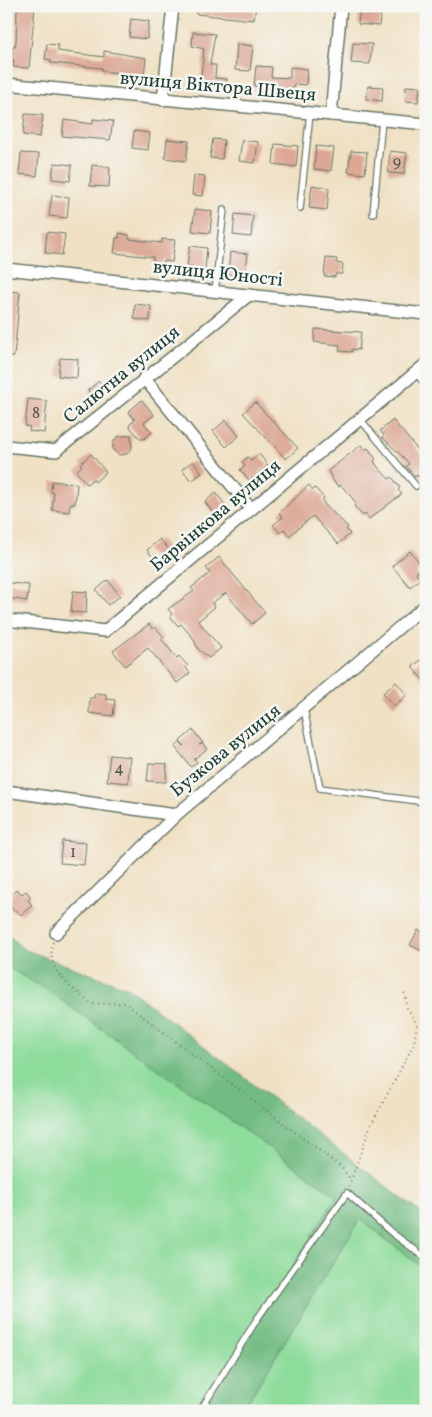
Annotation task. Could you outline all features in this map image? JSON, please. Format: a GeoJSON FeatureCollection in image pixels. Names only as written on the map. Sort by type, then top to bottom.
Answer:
{"type":"FeatureCollection","features":[{"type":"Feature","properties":{"kind":"street"},"geometry":{"type":"LineString","coordinates":[[163,100],[173,6]]}},
{"type":"Feature","properties":{"kind":"street"},"geometry":{"type":"LineString","coordinates":[[331,115],[341,6]]}},
{"type":"Feature","properties":{"kind":"street","name":"вулиця Віктора Швеця"},"geometry":{"type":"LineString","coordinates":[[6,84],[426,124]]}},
{"type":"Feature","properties":{"kind":"street","name":"вулиця Юності"},"geometry":{"type":"LineString","coordinates":[[6,269],[426,314]]}},
{"type":"Feature","properties":{"kind":"street","name":"Салютна вулиця"},"geometry":{"type":"LineString","coordinates":[[6,446],[56,452],[144,378],[248,295]]}},
{"type":"Feature","properties":{"kind":"street","name":"Барвінкова вулиця"},"geometry":{"type":"LineString","coordinates":[[6,620],[105,631],[426,364]]}},
{"type":"Feature","properties":{"kind":"street"},"geometry":{"type":"LineString","coordinates":[[144,378],[251,509]]}},
{"type":"Feature","properties":{"kind":"street","name":"Бузкова вулиця"},"geometry":{"type":"LineString","coordinates":[[56,933],[176,815],[426,605]]}},
{"type":"Feature","properties":{"kind":"street"},"geometry":{"type":"LineString","coordinates":[[6,791],[176,815]]}},
{"type":"Feature","properties":{"kind":"lane"},"geometry":{"type":"LineString","coordinates":[[6,28],[9,6]]}},
{"type":"Feature","properties":{"kind":"lane"},"geometry":{"type":"LineString","coordinates":[[300,208],[310,113]]}},
{"type":"Feature","properties":{"kind":"lane"},"geometry":{"type":"LineString","coordinates":[[373,214],[382,120]]}},
{"type":"Feature","properties":{"kind":"lane"},"geometry":{"type":"LineString","coordinates":[[215,292],[224,209]]}},
{"type":"Feature","properties":{"kind":"lane"},"geometry":{"type":"LineString","coordinates":[[416,372],[426,385]]}},
{"type":"Feature","properties":{"kind":"lane"},"geometry":{"type":"LineString","coordinates":[[360,419],[416,486]]}},
{"type":"Feature","properties":{"kind":"lane"},"geometry":{"type":"LineString","coordinates":[[304,709],[320,788],[426,802]]}},
{"type":"Feature","properties":{"kind":"lane"},"geometry":{"type":"LineString","coordinates":[[200,1411],[257,1319],[347,1193],[392,1233],[426,1258]]}},
{"type":"Feature","properties":{"kind":"path"},"geometry":{"type":"LineString","coordinates":[[56,933],[50,955],[56,970],[90,1004],[125,1003],[341,1167],[351,1180]]}},
{"type":"Feature","properties":{"kind":"path"},"geometry":{"type":"LineString","coordinates":[[347,1193],[370,1127],[414,1044],[417,1024],[407,1008],[404,991]]}},
{"type":"Feature","properties":{"kind":"green space"},"geometry":{"type":"Polygon","coordinates":[[[6,933],[23,949],[128,988],[426,1217],[426,1270],[360,1219],[242,1411],[202,1411],[337,1196],[47,990],[6,966],[6,933]]]}},
{"type":"Feature","properties":{"kind":"green space"},"geometry":{"type":"Polygon","coordinates":[[[6,966],[47,990],[337,1196],[202,1411],[6,1411],[6,966]]]}},
{"type":"Feature","properties":{"kind":"green space"},"geometry":{"type":"Polygon","coordinates":[[[360,1219],[426,1270],[426,1411],[242,1411],[360,1219]]]}},
{"type":"Feature","properties":{"kind":"building"},"geometry":{"type":"Polygon","coordinates":[[[20,6],[35,6],[29,68],[13,67],[14,60],[11,60],[12,47],[15,47],[16,41],[17,9],[20,9],[20,6]]]}},
{"type":"Feature","properties":{"kind":"building"},"geometry":{"type":"Polygon","coordinates":[[[197,6],[256,6],[254,20],[196,14],[197,6]]]}},
{"type":"Feature","properties":{"kind":"building"},"geometry":{"type":"Polygon","coordinates":[[[360,6],[382,6],[379,26],[358,24],[360,6]]]}},
{"type":"Feature","properties":{"kind":"building"},"geometry":{"type":"Polygon","coordinates":[[[131,19],[149,21],[147,39],[129,37],[131,19]]]}},
{"type":"Feature","properties":{"kind":"building"},"geometry":{"type":"Polygon","coordinates":[[[193,32],[215,34],[210,65],[216,65],[215,78],[227,79],[226,88],[200,85],[204,49],[192,46],[193,32]]]}},
{"type":"Feature","properties":{"kind":"building"},"geometry":{"type":"Polygon","coordinates":[[[353,43],[372,44],[370,64],[351,63],[353,43]]]}},
{"type":"Feature","properties":{"kind":"building"},"geometry":{"type":"Polygon","coordinates":[[[47,44],[58,45],[58,51],[65,52],[104,57],[104,51],[146,58],[144,76],[102,71],[102,68],[51,63],[51,60],[45,59],[47,44]]]}},
{"type":"Feature","properties":{"kind":"building"},"geometry":{"type":"Polygon","coordinates":[[[237,44],[253,46],[250,71],[235,70],[237,44]]]}},
{"type":"Feature","properties":{"kind":"building"},"geometry":{"type":"Polygon","coordinates":[[[256,66],[272,67],[271,77],[290,78],[290,67],[307,69],[306,85],[294,84],[293,90],[254,86],[256,66]]]}},
{"type":"Feature","properties":{"kind":"building"},"geometry":{"type":"Polygon","coordinates":[[[368,86],[383,87],[382,101],[366,99],[368,86]]]}},
{"type":"Feature","properties":{"kind":"building"},"geometry":{"type":"Polygon","coordinates":[[[406,86],[420,87],[418,102],[405,101],[406,86]]]}},
{"type":"Feature","properties":{"kind":"building"},"geometry":{"type":"Polygon","coordinates":[[[25,114],[43,115],[40,137],[23,135],[25,114]]]}},
{"type":"Feature","properties":{"kind":"building"},"geometry":{"type":"Polygon","coordinates":[[[93,119],[113,121],[110,140],[62,136],[64,120],[93,124],[93,119]]]}},
{"type":"Feature","properties":{"kind":"building"},"geometry":{"type":"Polygon","coordinates":[[[134,131],[150,133],[148,150],[132,148],[134,131]]]}},
{"type":"Feature","properties":{"kind":"building"},"geometry":{"type":"Polygon","coordinates":[[[167,139],[189,141],[186,161],[165,158],[167,139]]]}},
{"type":"Feature","properties":{"kind":"building"},"geometry":{"type":"Polygon","coordinates":[[[213,139],[224,140],[222,159],[210,158],[213,139]]]}},
{"type":"Feature","properties":{"kind":"building"},"geometry":{"type":"Polygon","coordinates":[[[242,140],[258,142],[255,163],[239,161],[242,140]]]}},
{"type":"Feature","properties":{"kind":"building"},"geometry":{"type":"Polygon","coordinates":[[[275,144],[298,146],[296,167],[273,164],[275,144]]]}},
{"type":"Feature","properties":{"kind":"building"},"geometry":{"type":"Polygon","coordinates":[[[316,146],[334,148],[331,171],[314,169],[316,146]]]}},
{"type":"Feature","properties":{"kind":"building"},"geometry":{"type":"Polygon","coordinates":[[[351,151],[367,152],[365,174],[348,172],[351,151]]]}},
{"type":"Feature","properties":{"kind":"building"},"geometry":{"type":"Polygon","coordinates":[[[390,151],[407,153],[404,174],[388,173],[390,151]]]}},
{"type":"Feature","properties":{"kind":"building"},"geometry":{"type":"Polygon","coordinates":[[[21,153],[39,154],[37,176],[19,174],[21,153]]]}},
{"type":"Feature","properties":{"kind":"building"},"geometry":{"type":"Polygon","coordinates":[[[54,163],[72,165],[70,181],[52,179],[54,163]]]}},
{"type":"Feature","properties":{"kind":"building"},"geometry":{"type":"Polygon","coordinates":[[[92,165],[110,167],[109,187],[90,186],[92,165]]]}},
{"type":"Feature","properties":{"kind":"building"},"geometry":{"type":"Polygon","coordinates":[[[194,175],[205,176],[203,196],[192,195],[194,175]]]}},
{"type":"Feature","properties":{"kind":"building"},"geometry":{"type":"Polygon","coordinates":[[[312,185],[329,188],[327,210],[309,208],[312,185]]]}},
{"type":"Feature","properties":{"kind":"building"},"geometry":{"type":"Polygon","coordinates":[[[52,195],[69,197],[67,218],[49,216],[52,195]]]}},
{"type":"Feature","properties":{"kind":"building"},"geometry":{"type":"Polygon","coordinates":[[[195,209],[212,211],[210,233],[192,231],[195,209]]]}},
{"type":"Feature","properties":{"kind":"building"},"geometry":{"type":"Polygon","coordinates":[[[235,214],[253,216],[251,237],[233,235],[235,214]]]}},
{"type":"Feature","properties":{"kind":"building"},"geometry":{"type":"Polygon","coordinates":[[[47,232],[65,234],[62,255],[45,253],[47,232]]]}},
{"type":"Feature","properties":{"kind":"building"},"geometry":{"type":"Polygon","coordinates":[[[119,233],[129,235],[129,239],[162,243],[162,239],[175,240],[172,262],[164,261],[163,265],[153,264],[153,257],[114,253],[116,238],[119,238],[119,233]]]}},
{"type":"Feature","properties":{"kind":"building"},"geometry":{"type":"Polygon","coordinates":[[[190,246],[207,248],[205,269],[187,267],[190,246]]]}},
{"type":"Feature","properties":{"kind":"building"},"geometry":{"type":"Polygon","coordinates":[[[230,252],[248,254],[245,276],[228,274],[230,252]]]}},
{"type":"Feature","properties":{"kind":"building"},"geometry":{"type":"Polygon","coordinates":[[[326,258],[337,259],[336,263],[343,264],[342,274],[335,274],[335,277],[324,276],[326,258]]]}},
{"type":"Feature","properties":{"kind":"building"},"geometry":{"type":"Polygon","coordinates":[[[6,291],[20,292],[14,357],[6,356],[6,291]]]}},
{"type":"Feature","properties":{"kind":"building"},"geometry":{"type":"Polygon","coordinates":[[[135,304],[151,306],[150,321],[134,319],[135,304]]]}},
{"type":"Feature","properties":{"kind":"building"},"geometry":{"type":"Polygon","coordinates":[[[315,329],[361,332],[359,350],[352,349],[352,352],[339,351],[340,345],[314,342],[315,329]]]}},
{"type":"Feature","properties":{"kind":"building"},"geometry":{"type":"Polygon","coordinates":[[[60,358],[78,359],[77,378],[58,376],[60,358]]]}},
{"type":"Feature","properties":{"kind":"building"},"geometry":{"type":"Polygon","coordinates":[[[99,381],[107,391],[94,401],[88,390],[99,381]]]}},
{"type":"Feature","properties":{"kind":"building"},"geometry":{"type":"Polygon","coordinates":[[[28,399],[47,401],[44,433],[29,431],[30,427],[25,426],[28,399]]]}},
{"type":"Feature","properties":{"kind":"building"},"geometry":{"type":"Polygon","coordinates":[[[142,400],[154,415],[144,423],[152,432],[144,439],[140,439],[130,427],[130,424],[135,420],[128,412],[142,400]]]}},
{"type":"Feature","properties":{"kind":"building"},"geometry":{"type":"Polygon","coordinates":[[[255,402],[298,448],[286,459],[243,413],[255,402]]]}},
{"type":"Feature","properties":{"kind":"building"},"geometry":{"type":"Polygon","coordinates":[[[226,420],[239,436],[226,447],[213,431],[226,420]]]}},
{"type":"Feature","properties":{"kind":"building"},"geometry":{"type":"Polygon","coordinates":[[[393,420],[426,460],[426,476],[421,480],[417,475],[415,477],[406,466],[409,464],[405,459],[382,437],[384,435],[380,431],[393,420]]]}},
{"type":"Feature","properties":{"kind":"building"},"geometry":{"type":"Polygon","coordinates":[[[131,435],[132,448],[127,454],[119,455],[113,450],[113,443],[117,437],[131,435]]]}},
{"type":"Feature","properties":{"kind":"building"},"geometry":{"type":"Polygon","coordinates":[[[361,445],[365,450],[368,448],[376,459],[374,461],[377,466],[389,479],[392,477],[402,494],[369,519],[365,514],[363,516],[354,506],[356,504],[353,499],[341,485],[339,487],[334,482],[328,471],[361,445]]]}},
{"type":"Feature","properties":{"kind":"building"},"geometry":{"type":"Polygon","coordinates":[[[91,454],[106,472],[95,482],[93,479],[87,484],[76,471],[82,466],[80,464],[91,454]]]}},
{"type":"Feature","properties":{"kind":"building"},"geometry":{"type":"Polygon","coordinates":[[[259,454],[268,465],[259,473],[261,476],[255,481],[253,478],[250,481],[240,470],[245,466],[242,462],[248,457],[251,461],[259,454]]]}},
{"type":"Feature","properties":{"kind":"building"},"geometry":{"type":"Polygon","coordinates":[[[193,461],[202,473],[191,481],[182,469],[193,461]]]}},
{"type":"Feature","properties":{"kind":"building"},"geometry":{"type":"Polygon","coordinates":[[[52,481],[77,484],[75,504],[70,504],[69,512],[52,510],[54,493],[51,492],[52,481]]]}},
{"type":"Feature","properties":{"kind":"building"},"geometry":{"type":"Polygon","coordinates":[[[309,485],[313,490],[315,488],[324,498],[322,500],[325,505],[348,527],[346,529],[350,534],[338,544],[313,516],[289,536],[284,529],[280,533],[273,525],[283,517],[279,513],[309,485]]]}},
{"type":"Feature","properties":{"kind":"building"},"geometry":{"type":"Polygon","coordinates":[[[216,493],[225,505],[214,514],[205,502],[216,493]]]}},
{"type":"Feature","properties":{"kind":"building"},"geometry":{"type":"Polygon","coordinates":[[[160,539],[171,552],[158,564],[147,550],[160,539]]]}},
{"type":"Feature","properties":{"kind":"building"},"geometry":{"type":"Polygon","coordinates":[[[410,551],[423,567],[416,573],[420,579],[410,587],[392,566],[410,551]]]}},
{"type":"Feature","properties":{"kind":"building"},"geometry":{"type":"Polygon","coordinates":[[[219,557],[265,613],[252,624],[226,593],[212,603],[215,607],[198,621],[221,648],[209,658],[198,649],[193,638],[181,624],[178,626],[170,616],[172,614],[168,609],[194,591],[191,588],[210,573],[206,568],[219,557]]]}},
{"type":"Feature","properties":{"kind":"building"},"geometry":{"type":"Polygon","coordinates":[[[108,580],[120,596],[108,605],[96,590],[108,580]]]}},
{"type":"Feature","properties":{"kind":"building"},"geometry":{"type":"Polygon","coordinates":[[[10,583],[29,585],[27,601],[9,598],[10,583]]]}},
{"type":"Feature","properties":{"kind":"building"},"geometry":{"type":"Polygon","coordinates":[[[73,591],[87,592],[86,613],[71,612],[73,591]]]}},
{"type":"Feature","properties":{"kind":"building"},"geometry":{"type":"Polygon","coordinates":[[[149,624],[153,629],[155,627],[164,637],[161,639],[177,658],[179,656],[188,666],[186,668],[190,673],[177,683],[148,648],[125,666],[113,651],[149,624]]]}},
{"type":"Feature","properties":{"kind":"building"},"geometry":{"type":"Polygon","coordinates":[[[426,656],[426,683],[412,667],[426,656]]]}},
{"type":"Feature","properties":{"kind":"building"},"geometry":{"type":"Polygon","coordinates":[[[396,682],[407,695],[394,706],[383,693],[396,682]]]}},
{"type":"Feature","properties":{"kind":"building"},"geometry":{"type":"Polygon","coordinates":[[[95,693],[106,694],[106,699],[115,700],[113,716],[89,713],[90,698],[94,698],[95,693]]]}},
{"type":"Feature","properties":{"kind":"building"},"geometry":{"type":"Polygon","coordinates":[[[193,730],[207,749],[194,759],[197,762],[191,767],[175,747],[193,730]]]}},
{"type":"Feature","properties":{"kind":"building"},"geometry":{"type":"Polygon","coordinates":[[[110,755],[130,757],[128,783],[107,781],[110,755]]]}},
{"type":"Feature","properties":{"kind":"building"},"geometry":{"type":"Polygon","coordinates":[[[149,763],[167,764],[166,782],[147,781],[149,763]]]}},
{"type":"Feature","properties":{"kind":"building"},"geometry":{"type":"Polygon","coordinates":[[[62,841],[86,843],[84,865],[60,863],[62,841]]]}},
{"type":"Feature","properties":{"kind":"building"},"geometry":{"type":"Polygon","coordinates":[[[17,889],[22,894],[26,891],[31,897],[28,900],[32,905],[21,915],[16,910],[14,912],[6,900],[17,889]]]}},
{"type":"Feature","properties":{"kind":"building"},"geometry":{"type":"Polygon","coordinates":[[[418,930],[426,934],[426,953],[410,945],[418,930]]]}}]}
